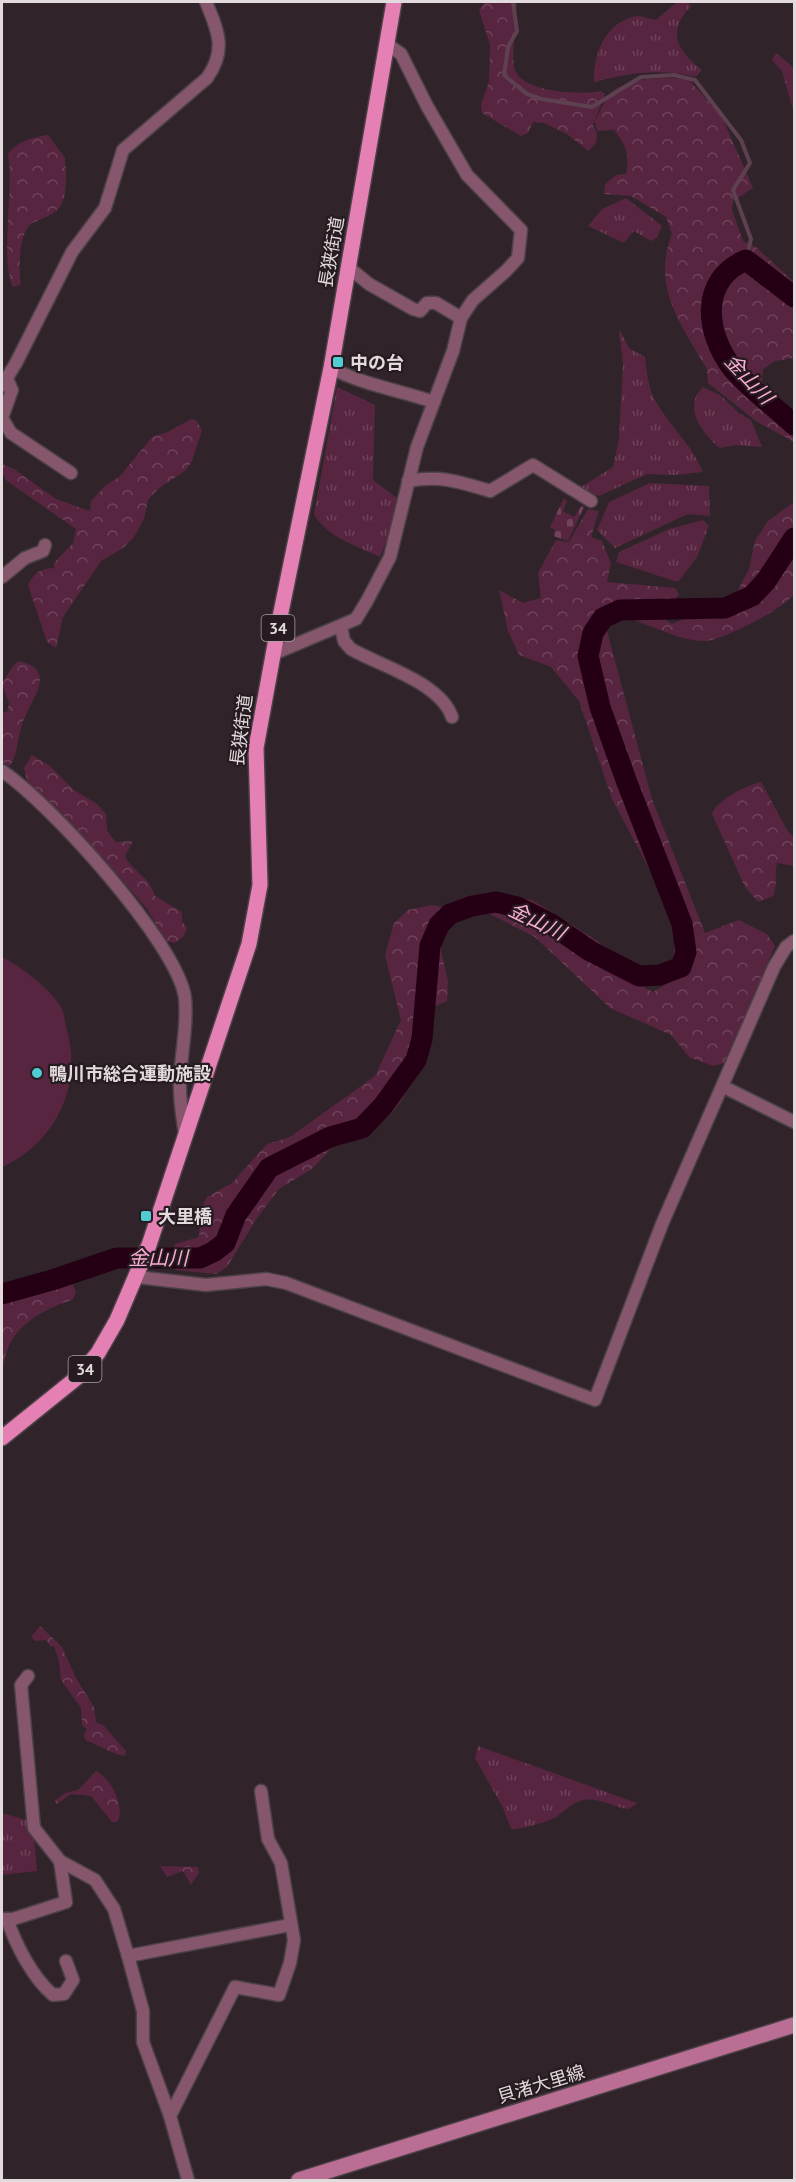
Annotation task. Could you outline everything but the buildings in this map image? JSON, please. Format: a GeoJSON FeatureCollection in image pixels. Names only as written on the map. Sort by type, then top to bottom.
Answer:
{"type":"FeatureCollection","features":[{"type":"Feature","properties":{"kind":"main road","name":"長狭街道"},"geometry":{"type":"LineString","coordinates":[[2,1438],[71,1383],[91,1362],[117,1320],[149,1245],[249,944],[258,906],[261,861],[255,760],[273,654],[331,368],[394,2]]}},
{"type":"Feature","properties":{"kind":"street"},"geometry":{"type":"LineString","coordinates":[[71,473],[11,433],[5,425],[2,418],[12,390],[4,383],[72,252],[105,208],[123,150],[207,78],[218,64],[220,40],[206,2]]}},
{"type":"Feature","properties":{"kind":"street"},"geometry":{"type":"LineString","coordinates":[[273,654],[356,619],[390,557],[408,481],[453,351],[461,318],[473,300],[506,272],[518,258],[521,230],[468,175],[426,106],[401,54],[387,44]]}},
{"type":"Feature","properties":{"kind":"street"},"geometry":{"type":"LineString","coordinates":[[348,267],[369,284],[413,309],[420,311],[427,303],[436,303],[461,318]]}},
{"type":"Feature","properties":{"kind":"street"},"geometry":{"type":"LineString","coordinates":[[331,368],[358,382],[405,391],[434,402]]}},
{"type":"Feature","properties":{"kind":"street"},"geometry":{"type":"LineString","coordinates":[[408,481],[420,479],[459,481],[490,491],[533,465],[591,501]]}},
{"type":"Feature","properties":{"kind":"street"},"geometry":{"type":"LineString","coordinates":[[2,577],[25,558],[43,550],[45,545]]}},
{"type":"Feature","properties":{"kind":"street"},"geometry":{"type":"LineString","coordinates":[[341,627],[344,641],[351,649],[416,681],[444,702],[452,717]]}},
{"type":"Feature","properties":{"kind":"street"},"geometry":{"type":"LineString","coordinates":[[2,771],[60,823],[142,918],[175,966],[185,999],[180,1079],[185,1134]]}},
{"type":"Feature","properties":{"kind":"street"},"geometry":{"type":"LineString","coordinates":[[137,1276],[206,1285],[266,1280],[286,1283],[595,1400],[662,1224],[724,1087],[774,967],[786,947],[795,941]]}},
{"type":"Feature","properties":{"kind":"street"},"geometry":{"type":"LineString","coordinates":[[724,1087],[795,1122]]}},
{"type":"Feature","properties":{"kind":"street"},"geometry":{"type":"LineString","coordinates":[[28,1676],[21,1685],[22,1714],[34,1828],[60,1861],[95,1880],[114,1909],[143,2011],[143,2042],[170,2116],[188,2181]]}},
{"type":"Feature","properties":{"kind":"street"},"geometry":{"type":"LineString","coordinates":[[170,2116],[235,1987],[279,1995],[294,1940],[281,1863],[267,1839],[261,1791]]}},
{"type":"Feature","properties":{"kind":"street"},"geometry":{"type":"LineString","coordinates":[[60,1861],[66,1902],[4,1919],[44,1987],[53,1995],[64,1994],[73,1980],[66,1961]]}},
{"type":"Feature","properties":{"kind":"street"},"geometry":{"type":"LineString","coordinates":[[128,1956],[290,1925]]}},
{"type":"Feature","properties":{"kind":"street","name":"貝渚大里線"},"geometry":{"type":"LineString","coordinates":[[299,2181],[795,2025]]}},
{"type":"Feature","properties":{"kind":"green space"},"geometry":{"type":"Polygon","coordinates":[[[485,2],[516,2],[514,64],[520,78],[529,84],[554,91],[580,93],[601,91],[605,94],[595,120],[609,95],[616,89],[635,81],[657,78],[688,79],[721,115],[753,188],[733,201],[732,210],[743,241],[757,248],[794,282],[794,358],[775,361],[763,369],[762,382],[790,415],[794,442],[756,421],[708,383],[707,369],[679,320],[667,288],[666,253],[672,234],[666,217],[631,196],[604,194],[605,184],[616,175],[626,174],[628,162],[622,140],[614,130],[598,131],[594,121],[593,125],[597,133],[596,143],[588,151],[567,134],[544,123],[533,122],[528,133],[521,136],[482,113],[481,104],[489,82],[490,45],[479,10],[485,2]]]}},
{"type":"Feature","properties":{"kind":"green space"},"geometry":{"type":"Polygon","coordinates":[[[677,2],[687,2],[691,6],[679,24],[677,32],[681,48],[702,70],[696,77],[657,72],[620,76],[594,82],[599,51],[609,32],[626,19],[637,16],[656,20],[677,2]]]}},
{"type":"Feature","properties":{"kind":"green space"},"geometry":{"type":"Polygon","coordinates":[[[776,53],[794,68],[794,113],[782,71],[772,60],[776,53]]]}},
{"type":"Feature","properties":{"kind":"green space"},"geometry":{"type":"Polygon","coordinates":[[[48,135],[65,158],[65,194],[58,209],[30,225],[26,230],[20,253],[21,284],[13,287],[9,275],[7,243],[8,154],[26,140],[48,135]]]}},
{"type":"Feature","properties":{"kind":"green space"},"geometry":{"type":"Polygon","coordinates":[[[626,198],[662,226],[657,238],[651,241],[634,231],[624,243],[588,226],[602,209],[626,198]]]}},
{"type":"Feature","properties":{"kind":"green space"},"geometry":{"type":"Polygon","coordinates":[[[619,329],[629,348],[645,357],[653,397],[693,453],[703,472],[674,475],[647,474],[599,496],[578,489],[613,467],[619,439],[623,364],[619,329]]]}},
{"type":"Feature","properties":{"kind":"green space"},"geometry":{"type":"Polygon","coordinates":[[[337,387],[375,405],[373,480],[397,498],[392,527],[380,557],[334,535],[319,522],[314,514],[337,387]]]}},
{"type":"Feature","properties":{"kind":"green space"},"geometry":{"type":"Polygon","coordinates":[[[703,387],[720,395],[739,413],[751,420],[762,447],[736,445],[720,448],[713,442],[701,428],[694,411],[697,395],[703,387]]]}},
{"type":"Feature","properties":{"kind":"green space"},"geometry":{"type":"Polygon","coordinates":[[[191,419],[196,420],[202,430],[192,461],[186,470],[158,489],[148,500],[144,519],[134,537],[123,548],[101,561],[63,617],[56,648],[47,642],[28,585],[38,572],[54,568],[54,563],[73,543],[76,529],[7,481],[2,473],[2,464],[14,469],[56,499],[90,511],[91,501],[106,485],[119,477],[152,437],[168,432],[191,419]]]}},
{"type":"Feature","properties":{"kind":"green space"},"geometry":{"type":"Polygon","coordinates":[[[650,483],[709,486],[710,516],[688,514],[615,548],[597,530],[609,502],[650,483]]]}},
{"type":"Feature","properties":{"kind":"green space"},"geometry":{"type":"Polygon","coordinates":[[[564,498],[567,501],[563,511],[574,517],[582,505],[584,507],[568,541],[553,536],[555,530],[550,527],[564,498]]]}},
{"type":"Feature","properties":{"kind":"green space"},"geometry":{"type":"Polygon","coordinates":[[[794,502],[794,594],[779,607],[738,630],[705,641],[673,635],[620,616],[606,627],[652,799],[705,933],[739,920],[767,934],[775,946],[725,1063],[713,1066],[689,1057],[671,1035],[610,1008],[535,937],[484,911],[503,896],[532,900],[599,942],[623,976],[653,992],[671,981],[677,921],[612,799],[579,701],[551,667],[519,655],[508,631],[499,590],[523,603],[541,598],[538,573],[556,540],[569,542],[588,509],[599,511],[591,537],[602,541],[611,563],[607,582],[675,588],[679,594],[662,617],[672,624],[734,598],[749,569],[755,541],[768,521],[794,502]]]}},
{"type":"Feature","properties":{"kind":"green space"},"geometry":{"type":"Polygon","coordinates":[[[703,520],[709,526],[697,557],[678,582],[616,562],[619,552],[669,529],[703,520]]]}},
{"type":"Feature","properties":{"kind":"green space"},"geometry":{"type":"Polygon","coordinates":[[[19,661],[31,665],[38,671],[40,679],[35,697],[22,725],[15,756],[10,766],[2,762],[2,713],[7,712],[9,703],[2,684],[12,667],[19,661]]]}},
{"type":"Feature","properties":{"kind":"green space"},"geometry":{"type":"Polygon","coordinates":[[[32,755],[50,766],[74,790],[97,804],[106,814],[107,831],[116,842],[133,841],[125,856],[132,867],[149,883],[155,896],[182,912],[182,921],[187,928],[184,936],[175,943],[166,941],[147,909],[103,858],[27,781],[24,768],[32,755]]]}},
{"type":"Feature","properties":{"kind":"green space"},"geometry":{"type":"Polygon","coordinates":[[[761,782],[787,830],[794,837],[794,866],[777,863],[773,896],[758,902],[745,887],[712,814],[720,803],[733,794],[761,782]]]}},
{"type":"Feature","properties":{"kind":"green space"},"geometry":{"type":"Polygon","coordinates":[[[432,905],[448,908],[449,924],[443,934],[441,951],[448,981],[447,1001],[433,1007],[417,1069],[403,1098],[382,1122],[358,1137],[344,1127],[333,1125],[339,1140],[313,1168],[279,1189],[257,1218],[227,1267],[216,1274],[176,1270],[172,1264],[175,1244],[199,1237],[201,1209],[207,1197],[232,1183],[267,1144],[290,1137],[375,1076],[401,1020],[385,955],[394,923],[408,910],[432,905]]]}},
{"type":"Feature","properties":{"kind":"green space","name":"鴨川市総合運動施設"},"geometry":{"type":"Polygon","coordinates":[[[2,957],[33,977],[62,1009],[71,1051],[71,1072],[60,1111],[50,1129],[20,1157],[2,1167],[2,957]]]}},
{"type":"Feature","properties":{"kind":"green space"},"geometry":{"type":"Polygon","coordinates":[[[67,1282],[73,1285],[76,1293],[72,1300],[45,1311],[20,1330],[8,1349],[2,1373],[2,1301],[17,1294],[67,1282]]]}},
{"type":"Feature","properties":{"kind":"green space"},"geometry":{"type":"Polygon","coordinates":[[[40,1626],[62,1647],[76,1678],[94,1707],[96,1722],[103,1725],[126,1751],[125,1756],[85,1740],[84,1734],[87,1729],[82,1725],[81,1708],[61,1680],[59,1661],[54,1646],[51,1647],[46,1640],[35,1641],[31,1637],[40,1626]]]}},
{"type":"Feature","properties":{"kind":"green space"},"geometry":{"type":"Polygon","coordinates":[[[478,1746],[637,1803],[629,1809],[589,1799],[584,1800],[572,1805],[552,1819],[527,1827],[511,1829],[503,1808],[475,1758],[478,1746]]]}},
{"type":"Feature","properties":{"kind":"green space"},"geometry":{"type":"Polygon","coordinates":[[[96,1771],[107,1780],[116,1794],[120,1809],[117,1822],[112,1822],[91,1796],[71,1794],[57,1804],[55,1801],[65,1793],[78,1790],[96,1771]]]}},
{"type":"Feature","properties":{"kind":"green space"},"geometry":{"type":"Polygon","coordinates":[[[2,1813],[26,1820],[34,1837],[37,1871],[2,1875],[2,1813]]]}},
{"type":"Feature","properties":{"kind":"green space"},"geometry":{"type":"Polygon","coordinates":[[[160,1866],[198,1867],[199,1873],[191,1885],[183,1871],[167,1877],[160,1866]]]}},
{"type":"Feature","properties":{"kind":"waterway"},"geometry":{"type":"LineString","coordinates":[[513,2],[517,31],[508,47],[504,75],[527,94],[541,99],[592,107],[641,77],[674,75],[695,80],[741,140],[750,163],[733,190],[751,239],[746,260]]}},
{"type":"Feature","properties":{"kind":"waterway","name":"金山川"},"geometry":{"type":"LineString","coordinates":[[794,297],[746,260],[731,269],[720,280],[711,308],[712,324],[717,340],[733,369],[794,425]]}},
{"type":"Feature","properties":{"kind":"waterway","name":"金山川"},"geometry":{"type":"LineString","coordinates":[[2,1294],[117,1258],[200,1258],[225,1243],[236,1215],[269,1168],[330,1137],[362,1128],[383,1106],[416,1060],[422,1039],[430,946],[439,925],[450,914],[472,906],[496,902],[517,907],[551,924],[590,951],[639,976],[660,975],[681,967],[686,952],[682,924],[600,707],[588,656],[593,633],[603,618],[620,610],[725,608],[752,596],[766,581],[794,538]]}},
{"type":"Feature","properties":{"kind":"place","name":"中の台"},"geometry":{"type":"Point","coordinates":[338,362]}},
{"type":"Feature","properties":{"kind":"place","name":"鴨川市総合運動施設"},"geometry":{"type":"Point","coordinates":[37,1073]}},
{"type":"Feature","properties":{"kind":"place","name":"大里橋"},"geometry":{"type":"Point","coordinates":[146,1216]}}]}
